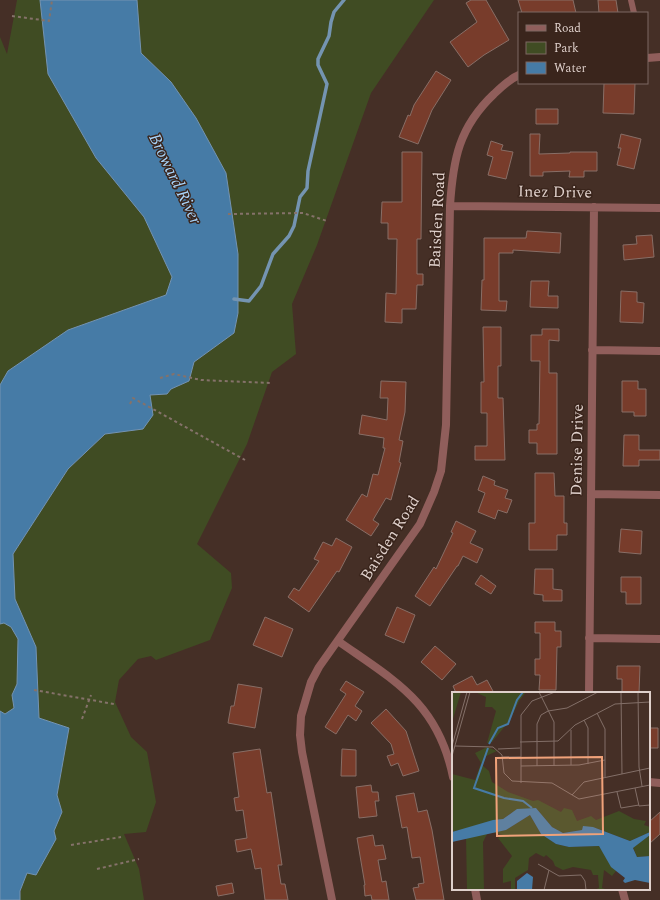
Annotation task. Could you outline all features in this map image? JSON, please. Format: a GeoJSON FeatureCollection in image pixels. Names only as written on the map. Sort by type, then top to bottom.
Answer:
{"type":"FeatureCollection","features":[{"type":"Feature","properties":{"kind":"street"},"geometry":{"type":"LineString","coordinates":[[648,58],[660,57]]}},
{"type":"Feature","properties":{"kind":"street","name":"Baisden Road"},"geometry":{"type":"LineString","coordinates":[[332,900],[302,752],[300,735],[301,716],[311,682],[319,667],[420,524],[434,492],[441,471],[446,425],[452,170],[466,130],[486,101],[518,76]]}},
{"type":"Feature","properties":{"kind":"street","name":"Inez Drive"},"geometry":{"type":"LineString","coordinates":[[450,206],[660,208]]}},
{"type":"Feature","properties":{"kind":"street","name":"Denise Drive"},"geometry":{"type":"LineString","coordinates":[[589,692],[594,207]]}},
{"type":"Feature","properties":{"kind":"street"},"geometry":{"type":"LineString","coordinates":[[592,350],[660,351]]}},
{"type":"Feature","properties":{"kind":"street"},"geometry":{"type":"LineString","coordinates":[[591,494],[660,495]]}},
{"type":"Feature","properties":{"kind":"street"},"geometry":{"type":"LineString","coordinates":[[589,638],[660,639]]}},
{"type":"Feature","properties":{"kind":"street"},"geometry":{"type":"LineString","coordinates":[[338,641],[400,684],[424,708],[444,743],[452,773]]}},
{"type":"Feature","properties":{"kind":"street"},"geometry":{"type":"LineString","coordinates":[[475,890],[477,900]]}},
{"type":"Feature","properties":{"kind":"street"},"geometry":{"type":"LineString","coordinates":[[622,890],[625,900]]}},
{"type":"Feature","properties":{"kind":"lane"},"geometry":{"type":"LineString","coordinates":[[631,0],[634,12]]}},
{"type":"Feature","properties":{"kind":"path"},"geometry":{"type":"LineString","coordinates":[[12,16],[49,21],[52,0]]}},
{"type":"Feature","properties":{"kind":"path"},"geometry":{"type":"LineString","coordinates":[[228,214],[303,212],[327,221]]}},
{"type":"Feature","properties":{"kind":"path"},"geometry":{"type":"LineString","coordinates":[[160,378],[174,374],[201,380],[271,384]]}},
{"type":"Feature","properties":{"kind":"path"},"geometry":{"type":"LineString","coordinates":[[130,404],[134,398],[245,460]]}},
{"type":"Feature","properties":{"kind":"path"},"geometry":{"type":"LineString","coordinates":[[34,690],[114,704]]}},
{"type":"Feature","properties":{"kind":"path"},"geometry":{"type":"LineString","coordinates":[[82,719],[91,695]]}},
{"type":"Feature","properties":{"kind":"path"},"geometry":{"type":"LineString","coordinates":[[71,845],[121,837]]}},
{"type":"Feature","properties":{"kind":"path"},"geometry":{"type":"LineString","coordinates":[[96,869],[139,859]]}},
{"type":"Feature","properties":{"kind":"green space"},"geometry":{"type":"Polygon","coordinates":[[[17,0],[40,0],[48,74],[96,158],[144,217],[172,277],[166,295],[68,330],[8,371],[0,385],[0,37],[7,54],[17,0]]]}},
{"type":"Feature","properties":{"kind":"green space"},"geometry":{"type":"Polygon","coordinates":[[[137,0],[434,0],[371,93],[317,245],[292,304],[296,354],[272,372],[247,444],[197,544],[231,573],[232,588],[210,640],[156,660],[151,656],[138,659],[119,680],[115,702],[131,737],[147,752],[156,802],[146,832],[124,834],[139,869],[144,900],[20,900],[23,882],[27,873],[53,832],[62,812],[57,795],[69,729],[39,718],[36,647],[15,599],[13,554],[68,469],[105,434],[143,429],[150,395],[167,394],[171,389],[189,381],[194,362],[234,333],[238,313],[238,254],[226,173],[171,82],[141,53],[137,0]]]}},
{"type":"Feature","properties":{"kind":"green space"},"geometry":{"type":"Polygon","coordinates":[[[4,622],[11,627],[18,639],[17,684],[12,695],[14,708],[5,714],[0,711],[0,624],[4,622]]]}},
{"type":"Feature","properties":{"kind":"water","name":"Broward River"},"geometry":{"type":"Polygon","coordinates":[[[40,0],[137,0],[141,53],[171,82],[196,118],[226,173],[238,254],[238,313],[234,333],[194,362],[189,381],[171,389],[167,394],[150,395],[153,415],[143,429],[105,434],[68,469],[13,554],[15,599],[36,647],[39,718],[69,728],[57,795],[62,812],[54,831],[56,839],[36,875],[27,873],[20,891],[20,900],[0,900],[0,711],[5,714],[14,708],[12,695],[17,684],[18,639],[11,627],[4,623],[0,624],[0,385],[8,371],[68,330],[166,295],[172,277],[144,217],[96,158],[48,74],[40,0]]]}},
{"type":"Feature","properties":{"kind":"building"},"geometry":{"type":"Polygon","coordinates":[[[471,0],[486,0],[509,40],[484,55],[468,67],[450,42],[477,22],[466,3],[471,0]]]}},
{"type":"Feature","properties":{"kind":"building"},"geometry":{"type":"Polygon","coordinates":[[[518,0],[573,0],[576,12],[522,12],[518,0]]]}},
{"type":"Feature","properties":{"kind":"building"},"geometry":{"type":"Polygon","coordinates":[[[598,0],[616,0],[618,12],[599,12],[598,0]]]}},
{"type":"Feature","properties":{"kind":"building"},"geometry":{"type":"Polygon","coordinates":[[[436,71],[451,80],[432,110],[418,144],[399,137],[408,115],[410,116],[414,105],[436,71]]]}},
{"type":"Feature","properties":{"kind":"building"},"geometry":{"type":"Polygon","coordinates":[[[604,84],[635,84],[634,114],[603,113],[604,84]]]}},
{"type":"Feature","properties":{"kind":"building"},"geometry":{"type":"Polygon","coordinates":[[[536,109],[558,109],[558,124],[536,124],[536,109]]]}},
{"type":"Feature","properties":{"kind":"building"},"geometry":{"type":"Polygon","coordinates":[[[530,134],[540,134],[539,154],[597,152],[597,171],[584,171],[584,177],[569,177],[570,171],[543,172],[543,176],[530,176],[530,134]]]}},
{"type":"Feature","properties":{"kind":"building"},"geometry":{"type":"Polygon","coordinates":[[[621,134],[641,139],[634,169],[617,165],[621,148],[618,148],[621,134]]]}},
{"type":"Feature","properties":{"kind":"building"},"geometry":{"type":"Polygon","coordinates":[[[491,141],[503,145],[501,150],[513,152],[506,179],[488,175],[493,157],[487,155],[491,141]]]}},
{"type":"Feature","properties":{"kind":"building"},"geometry":{"type":"Polygon","coordinates":[[[402,152],[422,152],[421,239],[417,239],[417,274],[423,274],[423,285],[417,285],[416,309],[402,309],[402,323],[385,322],[386,293],[396,294],[397,239],[388,239],[388,223],[381,223],[382,202],[402,202],[402,152]]]}},
{"type":"Feature","properties":{"kind":"building"},"geometry":{"type":"Polygon","coordinates":[[[527,231],[561,233],[560,253],[513,250],[513,253],[499,253],[499,301],[507,301],[506,311],[481,310],[482,280],[484,280],[484,238],[526,238],[527,231]]]}},
{"type":"Feature","properties":{"kind":"building"},"geometry":{"type":"Polygon","coordinates":[[[652,235],[654,257],[624,260],[623,245],[637,244],[636,236],[652,235]]]}},
{"type":"Feature","properties":{"kind":"building"},"geometry":{"type":"Polygon","coordinates":[[[531,281],[549,281],[548,296],[558,296],[558,308],[530,307],[531,281]]]}},
{"type":"Feature","properties":{"kind":"building"},"geometry":{"type":"Polygon","coordinates":[[[621,291],[637,292],[637,302],[644,303],[643,323],[620,322],[621,291]]]}},
{"type":"Feature","properties":{"kind":"building"},"geometry":{"type":"Polygon","coordinates":[[[483,327],[501,327],[501,366],[498,366],[498,398],[503,398],[505,460],[475,460],[475,446],[487,446],[487,413],[481,413],[481,382],[484,382],[483,327]]]}},
{"type":"Feature","properties":{"kind":"building"},"geometry":{"type":"Polygon","coordinates":[[[542,329],[559,329],[559,341],[549,340],[549,373],[557,373],[557,454],[537,454],[537,443],[529,443],[529,430],[537,430],[537,424],[539,424],[540,361],[531,361],[531,335],[542,335],[542,329]]]}},
{"type":"Feature","properties":{"kind":"building"},"geometry":{"type":"Polygon","coordinates":[[[381,381],[406,382],[405,412],[399,440],[403,441],[399,462],[401,463],[391,500],[386,498],[373,520],[379,524],[371,536],[346,520],[362,494],[367,497],[373,474],[378,475],[385,448],[383,448],[384,438],[359,434],[362,415],[387,420],[388,398],[380,398],[381,381]]]}},
{"type":"Feature","properties":{"kind":"building"},"geometry":{"type":"Polygon","coordinates":[[[622,381],[638,381],[638,389],[646,389],[646,416],[634,416],[634,412],[622,412],[622,381]]]}},
{"type":"Feature","properties":{"kind":"building"},"geometry":{"type":"Polygon","coordinates":[[[624,435],[639,435],[639,450],[660,450],[660,460],[639,460],[639,466],[623,466],[624,435]]]}},
{"type":"Feature","properties":{"kind":"building"},"geometry":{"type":"Polygon","coordinates":[[[535,473],[554,473],[555,496],[564,496],[564,523],[567,523],[567,535],[557,535],[557,550],[529,550],[529,523],[535,523],[535,473]]]}},
{"type":"Feature","properties":{"kind":"building"},"geometry":{"type":"Polygon","coordinates":[[[483,476],[495,481],[494,485],[508,490],[505,498],[512,500],[507,513],[498,510],[495,519],[478,512],[485,493],[478,490],[483,476]]]}},
{"type":"Feature","properties":{"kind":"building"},"geometry":{"type":"Polygon","coordinates":[[[456,521],[476,531],[470,543],[483,549],[477,563],[463,556],[458,566],[430,606],[415,596],[434,567],[436,569],[453,533],[451,532],[456,521]]]}},
{"type":"Feature","properties":{"kind":"building"},"geometry":{"type":"Polygon","coordinates":[[[621,529],[642,531],[641,554],[619,552],[621,529]]]}},
{"type":"Feature","properties":{"kind":"building"},"geometry":{"type":"Polygon","coordinates":[[[336,538],[352,547],[339,572],[337,571],[309,612],[288,597],[294,588],[299,591],[319,561],[314,559],[323,542],[332,546],[336,538]]]}},
{"type":"Feature","properties":{"kind":"building"},"geometry":{"type":"Polygon","coordinates":[[[535,569],[553,569],[553,589],[562,590],[562,601],[543,601],[543,595],[534,594],[535,569]]]}},
{"type":"Feature","properties":{"kind":"building"},"geometry":{"type":"Polygon","coordinates":[[[481,575],[496,586],[491,594],[475,584],[481,575]]]}},
{"type":"Feature","properties":{"kind":"building"},"geometry":{"type":"Polygon","coordinates":[[[621,577],[641,577],[641,604],[626,604],[626,592],[621,592],[621,577]]]}},
{"type":"Feature","properties":{"kind":"building"},"geometry":{"type":"Polygon","coordinates":[[[397,607],[415,615],[404,643],[385,635],[397,607]]]}},
{"type":"Feature","properties":{"kind":"building"},"geometry":{"type":"Polygon","coordinates":[[[265,617],[293,629],[282,657],[253,645],[265,617]]]}},
{"type":"Feature","properties":{"kind":"building"},"geometry":{"type":"Polygon","coordinates":[[[535,622],[555,622],[555,631],[561,631],[561,647],[557,647],[556,690],[539,690],[540,675],[535,675],[535,659],[540,659],[540,633],[535,633],[535,622]]]}},
{"type":"Feature","properties":{"kind":"building"},"geometry":{"type":"Polygon","coordinates":[[[435,646],[456,664],[442,680],[421,662],[435,646]]]}},
{"type":"Feature","properties":{"kind":"building"},"geometry":{"type":"Polygon","coordinates":[[[617,666],[640,666],[639,692],[622,692],[622,679],[617,679],[617,666]]]}},
{"type":"Feature","properties":{"kind":"building"},"geometry":{"type":"Polygon","coordinates":[[[472,676],[477,685],[487,680],[493,692],[456,692],[453,686],[472,676]]]}},
{"type":"Feature","properties":{"kind":"building"},"geometry":{"type":"Polygon","coordinates":[[[346,681],[364,692],[355,706],[362,711],[356,721],[348,715],[336,734],[325,727],[346,694],[340,690],[346,681]]]}},
{"type":"Feature","properties":{"kind":"building"},"geometry":{"type":"Polygon","coordinates":[[[238,684],[262,688],[255,728],[228,723],[231,706],[234,706],[238,684]]]}},
{"type":"Feature","properties":{"kind":"building"},"geometry":{"type":"Polygon","coordinates":[[[386,709],[406,731],[419,771],[403,776],[398,763],[391,766],[387,756],[394,754],[391,744],[371,723],[386,709]]]}},
{"type":"Feature","properties":{"kind":"building"},"geometry":{"type":"Polygon","coordinates":[[[650,728],[658,728],[658,748],[650,748],[650,728]]]}},
{"type":"Feature","properties":{"kind":"building"},"geometry":{"type":"Polygon","coordinates":[[[260,749],[267,793],[271,792],[282,865],[278,865],[281,884],[285,884],[288,900],[265,900],[261,868],[255,869],[251,849],[237,852],[235,840],[247,838],[243,810],[236,811],[234,798],[239,797],[233,753],[260,749]]]}},
{"type":"Feature","properties":{"kind":"building"},"geometry":{"type":"Polygon","coordinates":[[[342,749],[356,750],[356,776],[341,776],[342,749]]]}},
{"type":"Feature","properties":{"kind":"building"},"geometry":{"type":"Polygon","coordinates":[[[371,785],[372,792],[378,792],[379,801],[375,801],[377,816],[359,818],[356,787],[371,785]]]}},
{"type":"Feature","properties":{"kind":"building"},"geometry":{"type":"Polygon","coordinates":[[[414,793],[418,812],[427,810],[432,830],[444,900],[416,900],[413,888],[419,887],[418,884],[424,883],[420,857],[412,858],[407,827],[402,828],[396,796],[414,793]]]}},
{"type":"Feature","properties":{"kind":"building"},"geometry":{"type":"Polygon","coordinates":[[[660,812],[660,834],[650,843],[650,821],[660,812]]]}},
{"type":"Feature","properties":{"kind":"building"},"geometry":{"type":"Polygon","coordinates":[[[373,835],[375,846],[383,845],[386,859],[378,860],[382,882],[386,881],[389,900],[372,900],[371,895],[365,896],[365,885],[357,838],[373,835]]]}},
{"type":"Feature","properties":{"kind":"building"},"geometry":{"type":"Polygon","coordinates":[[[232,883],[234,893],[218,896],[216,886],[232,883]]]}},
{"type":"Feature","properties":{"kind":"waterway"},"geometry":{"type":"LineString","coordinates":[[234,299],[249,301],[261,286],[273,254],[289,236],[294,226],[300,197],[307,188],[308,171],[327,84],[318,65],[318,59],[329,36],[334,12],[344,0]]}}]}
